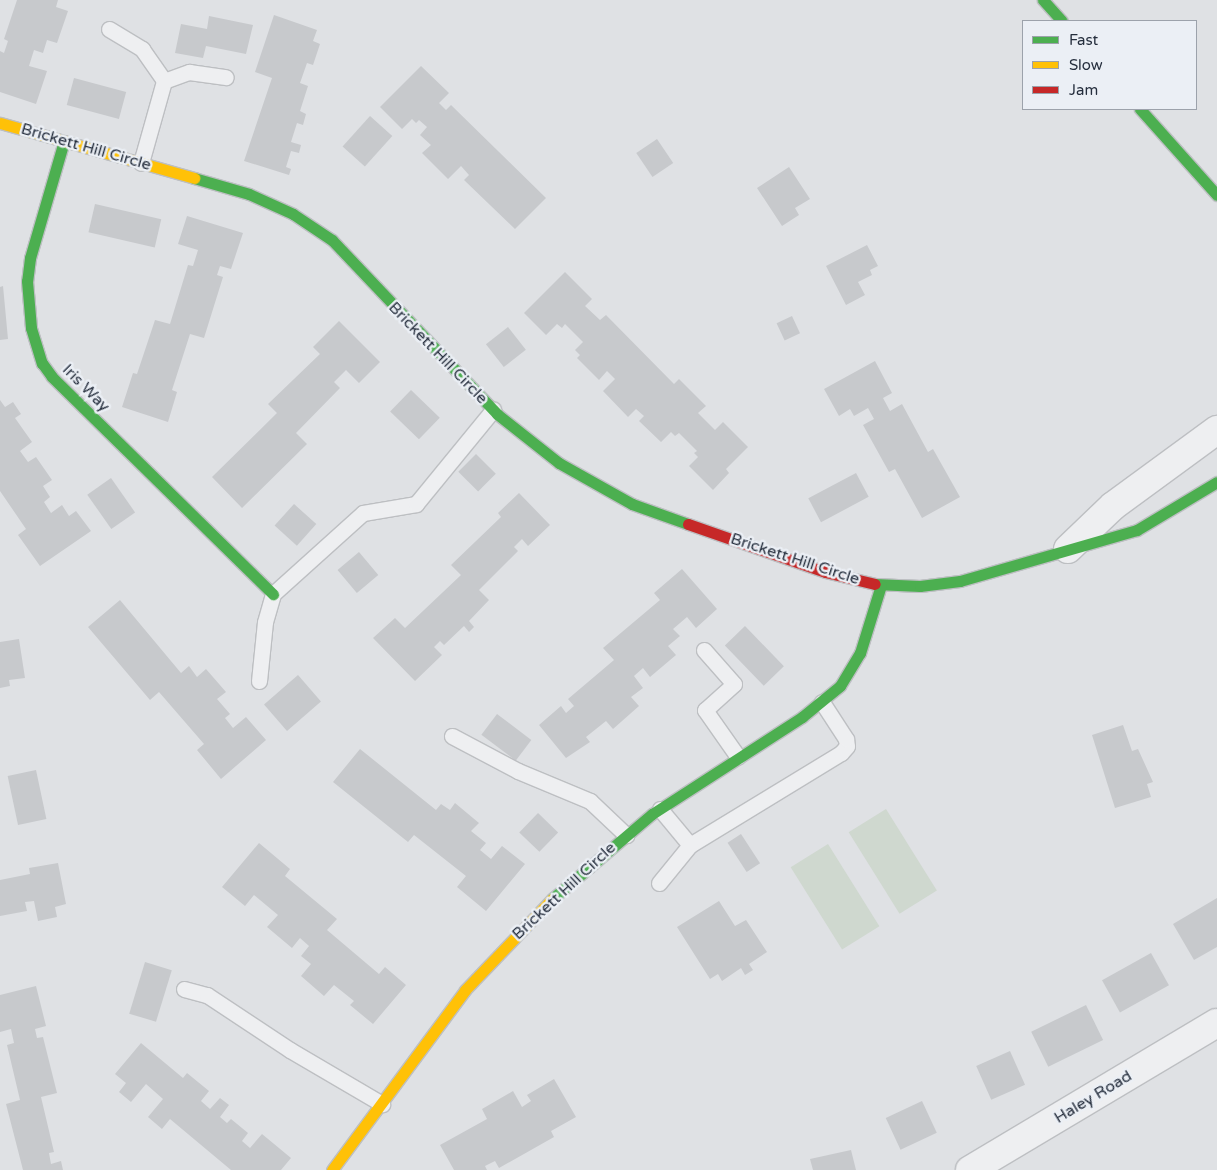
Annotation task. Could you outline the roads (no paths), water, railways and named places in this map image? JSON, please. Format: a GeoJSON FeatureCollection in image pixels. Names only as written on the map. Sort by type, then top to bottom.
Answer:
{"type":"FeatureCollection","features":[{"type":"Feature","properties":{"kind":"street"},"geometry":{"type":"LineString","coordinates":[[1043,0],[1061,20]]}},
{"type":"Feature","properties":{"kind":"street"},"geometry":{"type":"LineString","coordinates":[[1141,110],[1217,195]]}},
{"type":"Feature","properties":{"kind":"street","name":"Brickett Hill Circle"},"geometry":{"type":"LineString","coordinates":[[0,123],[256,197],[293,214],[332,240],[493,410],[527,441],[559,463],[632,504],[825,572],[880,585],[920,586],[960,581],[1030,563],[1068,549],[1137,530],[1217,482]]}},
{"type":"Feature","properties":{"kind":"street","name":"Iris Way"},"geometry":{"type":"LineString","coordinates":[[64,141],[30,258],[27,281],[31,328],[42,363],[52,377],[273,594]]}},
{"type":"Feature","properties":{"kind":"street","name":"Brickett Hill Circle"},"geometry":{"type":"LineString","coordinates":[[1068,549],[1114,506],[1217,430]]}},
{"type":"Feature","properties":{"kind":"street","name":"Brickett Hill Circle"},"geometry":{"type":"LineString","coordinates":[[332,1170],[493,958],[539,910],[626,835],[660,809],[822,702],[840,686],[860,652],[880,585]]}},
{"type":"Feature","properties":{"kind":"street","name":"Haley Road"},"geometry":{"type":"LineString","coordinates":[[970,1170],[1217,1023]]}},
{"type":"Feature","properties":{"kind":"lane"},"geometry":{"type":"LineString","coordinates":[[109,29],[142,49],[164,81]]}},
{"type":"Feature","properties":{"kind":"lane"},"geometry":{"type":"LineString","coordinates":[[164,81],[189,72],[226,77]]}},
{"type":"Feature","properties":{"kind":"lane"},"geometry":{"type":"LineString","coordinates":[[141,163],[164,81]]}},
{"type":"Feature","properties":{"kind":"lane"},"geometry":{"type":"LineString","coordinates":[[259,681],[265,622],[273,594],[363,513],[416,504],[493,410]]}},
{"type":"Feature","properties":{"kind":"lane"},"geometry":{"type":"LineString","coordinates":[[704,650],[734,684],[705,710],[738,757]]}},
{"type":"Feature","properties":{"kind":"lane"},"geometry":{"type":"LineString","coordinates":[[659,883],[690,845],[841,753],[846,746],[846,739],[822,702]]}},
{"type":"Feature","properties":{"kind":"lane"},"geometry":{"type":"LineString","coordinates":[[452,736],[518,772],[590,801],[626,835]]}},
{"type":"Feature","properties":{"kind":"lane"},"geometry":{"type":"LineString","coordinates":[[660,809],[690,845]]}},
{"type":"Feature","properties":{"kind":"lane"},"geometry":{"type":"LineString","coordinates":[[184,989],[207,995],[290,1050],[382,1104]]}}]}
